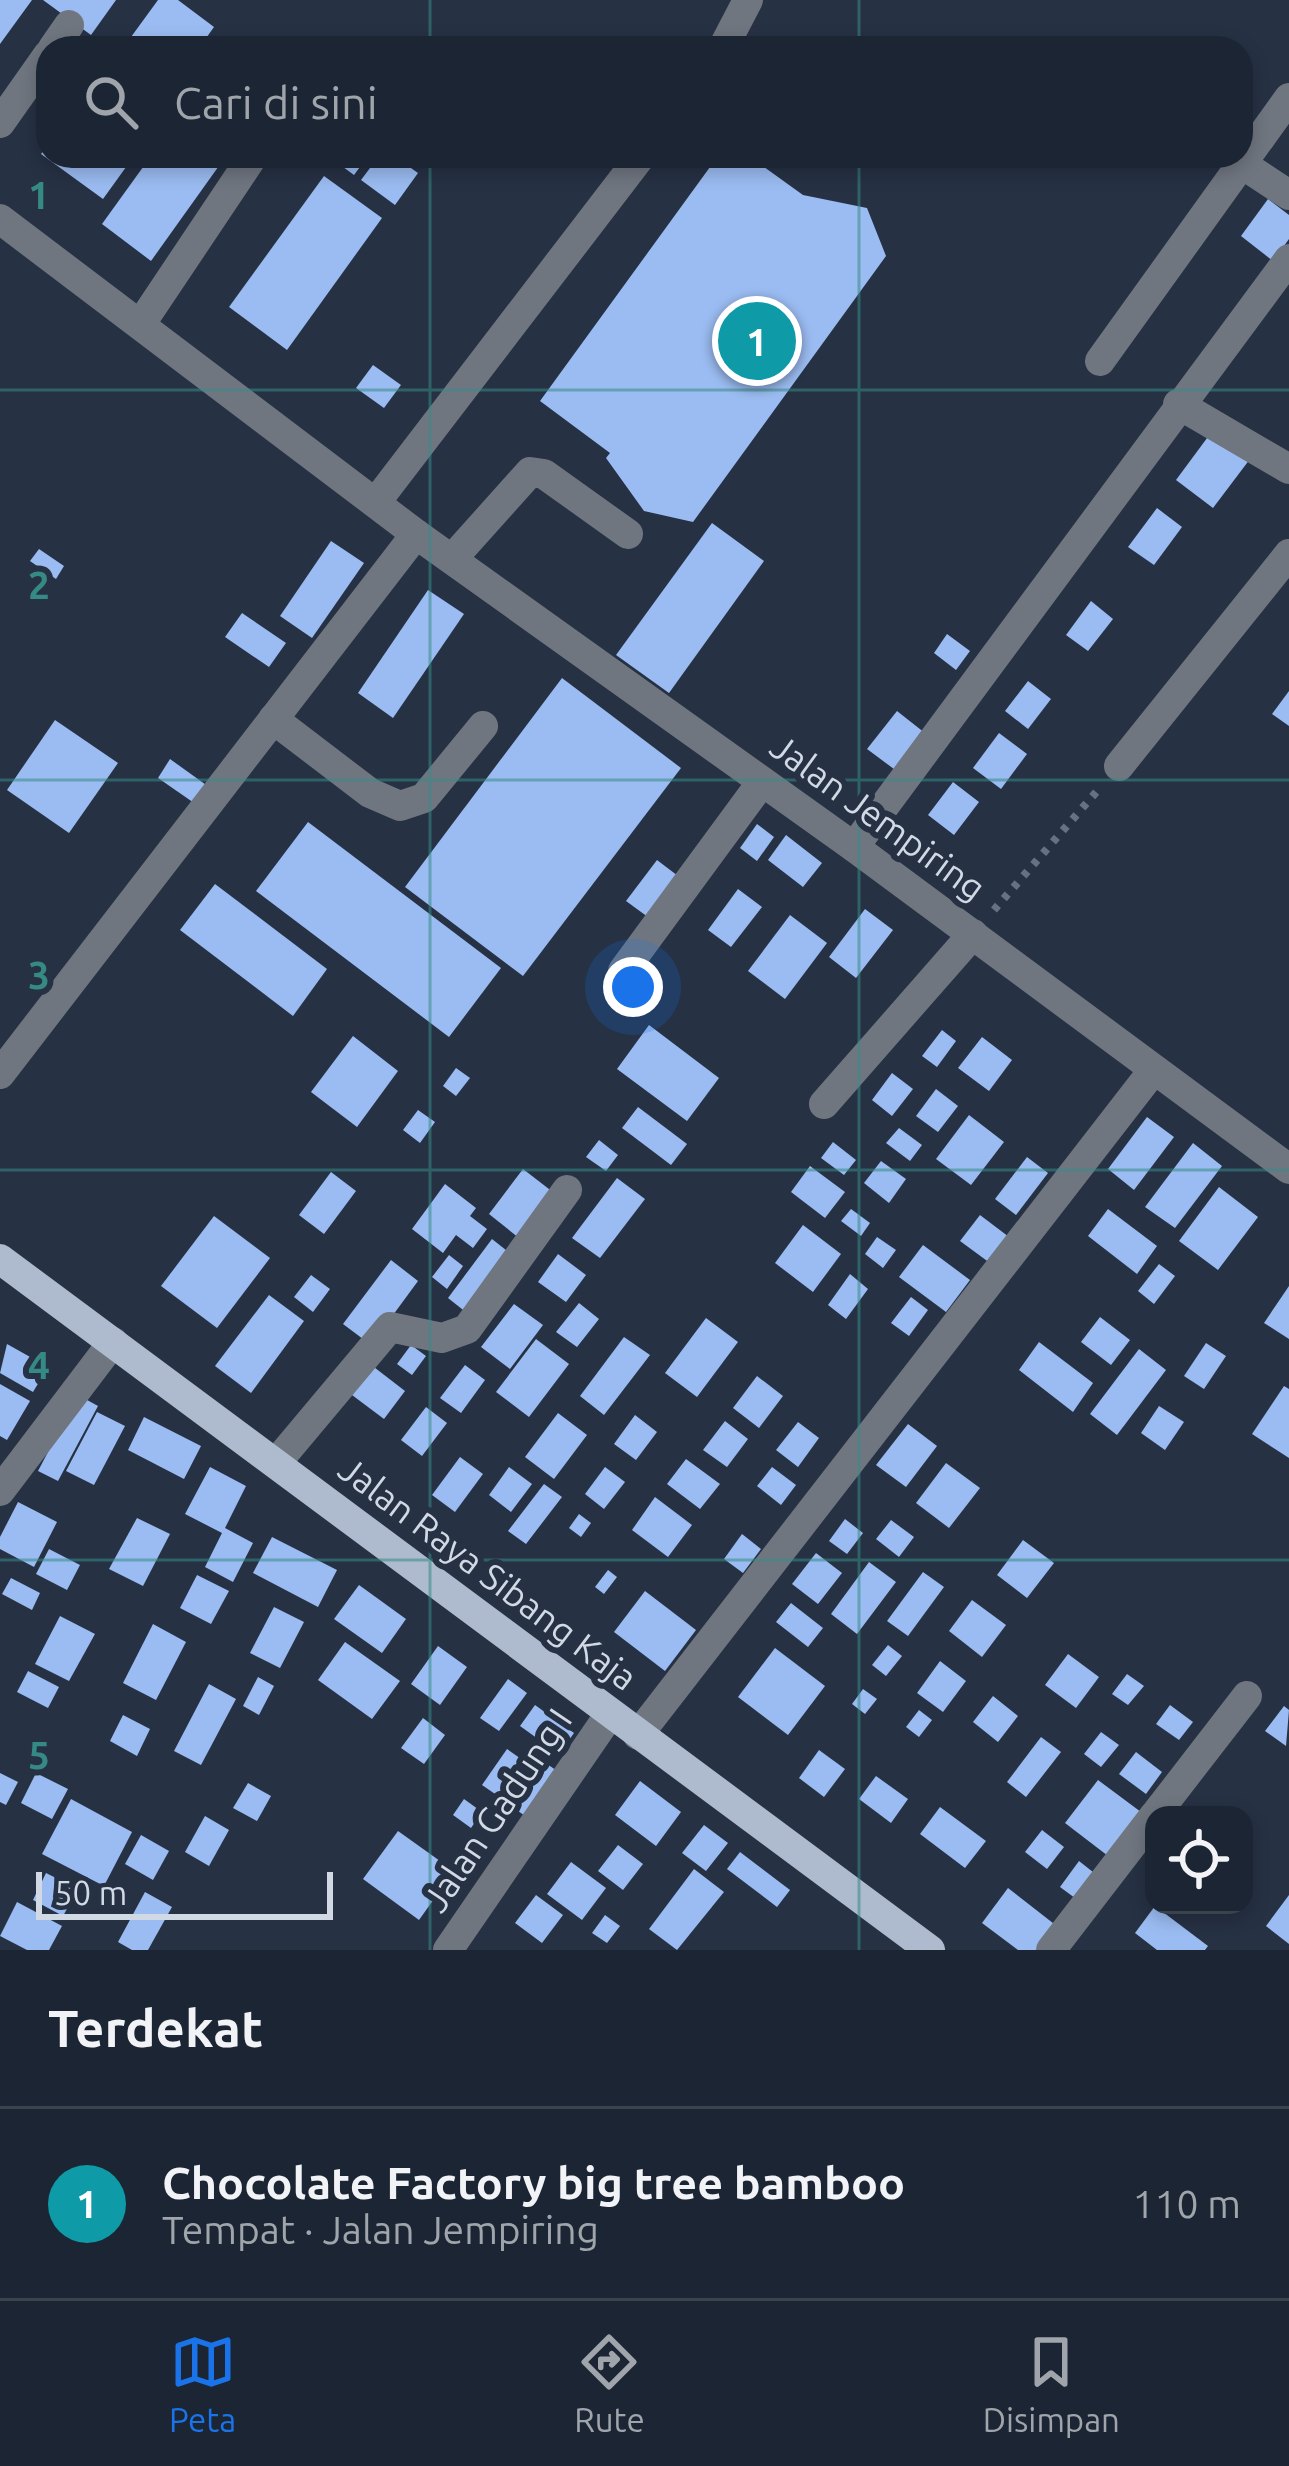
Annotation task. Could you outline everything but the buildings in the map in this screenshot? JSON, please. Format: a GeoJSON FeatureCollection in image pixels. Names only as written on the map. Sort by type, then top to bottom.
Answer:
{"type":"FeatureCollection","features":[{"type":"Feature","properties":{"kind":"main road","name":"Jalan Raya Sibang Kaja"},"geometry":{"type":"LineString","coordinates":[[0,1259],[929,1950]]}},
{"type":"Feature","properties":{"kind":"street"},"geometry":{"type":"LineString","coordinates":[[729,36],[748,0]]}},
{"type":"Feature","properties":{"kind":"street"},"geometry":{"type":"LineString","coordinates":[[0,123],[36,72]]}},
{"type":"Feature","properties":{"kind":"street"},"geometry":{"type":"LineString","coordinates":[[1253,154],[1289,98]]}},
{"type":"Feature","properties":{"kind":"street"},"geometry":{"type":"LineString","coordinates":[[142,322],[245,168]]}},
{"type":"Feature","properties":{"kind":"street"},"geometry":{"type":"LineString","coordinates":[[376,502],[632,168]]}},
{"type":"Feature","properties":{"kind":"street"},"geometry":{"type":"LineString","coordinates":[[1100,361],[1244,168]]}},
{"type":"Feature","properties":{"kind":"street"},"geometry":{"type":"LineString","coordinates":[[1248,168],[1289,195]]}},
{"type":"Feature","properties":{"kind":"street","name":"Jalan Jempiring"},"geometry":{"type":"LineString","coordinates":[[0,219],[142,322],[416,534],[854,847],[1289,1169]]}},
{"type":"Feature","properties":{"kind":"street"},"geometry":{"type":"LineString","coordinates":[[854,847],[1289,259]]}},
{"type":"Feature","properties":{"kind":"street"},"geometry":{"type":"LineString","coordinates":[[1178,404],[1289,469]]}},
{"type":"Feature","properties":{"kind":"street"},"geometry":{"type":"LineString","coordinates":[[452,559],[530,472],[544,474],[628,533]]}},
{"type":"Feature","properties":{"kind":"street"},"geometry":{"type":"LineString","coordinates":[[0,1074],[416,534]]}},
{"type":"Feature","properties":{"kind":"street"},"geometry":{"type":"LineString","coordinates":[[1119,766],[1289,554]]}},
{"type":"Feature","properties":{"kind":"street"},"geometry":{"type":"LineString","coordinates":[[273,719],[370,793],[400,806],[424,798],[483,727]]}},
{"type":"Feature","properties":{"kind":"street"},"geometry":{"type":"LineString","coordinates":[[623,971],[762,782]]}},
{"type":"Feature","properties":{"kind":"street"},"geometry":{"type":"LineString","coordinates":[[824,1105],[973,934]]}},
{"type":"Feature","properties":{"kind":"street"},"geometry":{"type":"LineString","coordinates":[[638,1735],[1152,1072]]}},
{"type":"Feature","properties":{"kind":"street"},"geometry":{"type":"LineString","coordinates":[[276,1463],[390,1327],[442,1338],[467,1329],[567,1190]]}},
{"type":"Feature","properties":{"kind":"street"},"geometry":{"type":"LineString","coordinates":[[0,1491],[113,1342]]}},
{"type":"Feature","properties":{"kind":"street"},"geometry":{"type":"LineString","coordinates":[[1163,1806],[1247,1696]]}},
{"type":"Feature","properties":{"kind":"street","name":"Jalan Gadung I"},"geometry":{"type":"LineString","coordinates":[[448,1950],[610,1714]]}},
{"type":"Feature","properties":{"kind":"street"},"geometry":{"type":"LineString","coordinates":[[1051,1950],[1145,1829]]}},
{"type":"Feature","properties":{"kind":"path"},"geometry":{"type":"LineString","coordinates":[[973,934],[1119,766]]}},
{"type":"Feature","properties":{"kind":"place","name":"Chocolate Factory big tree bamboo"},"geometry":{"type":"Point","coordinates":[757,341]}}]}
